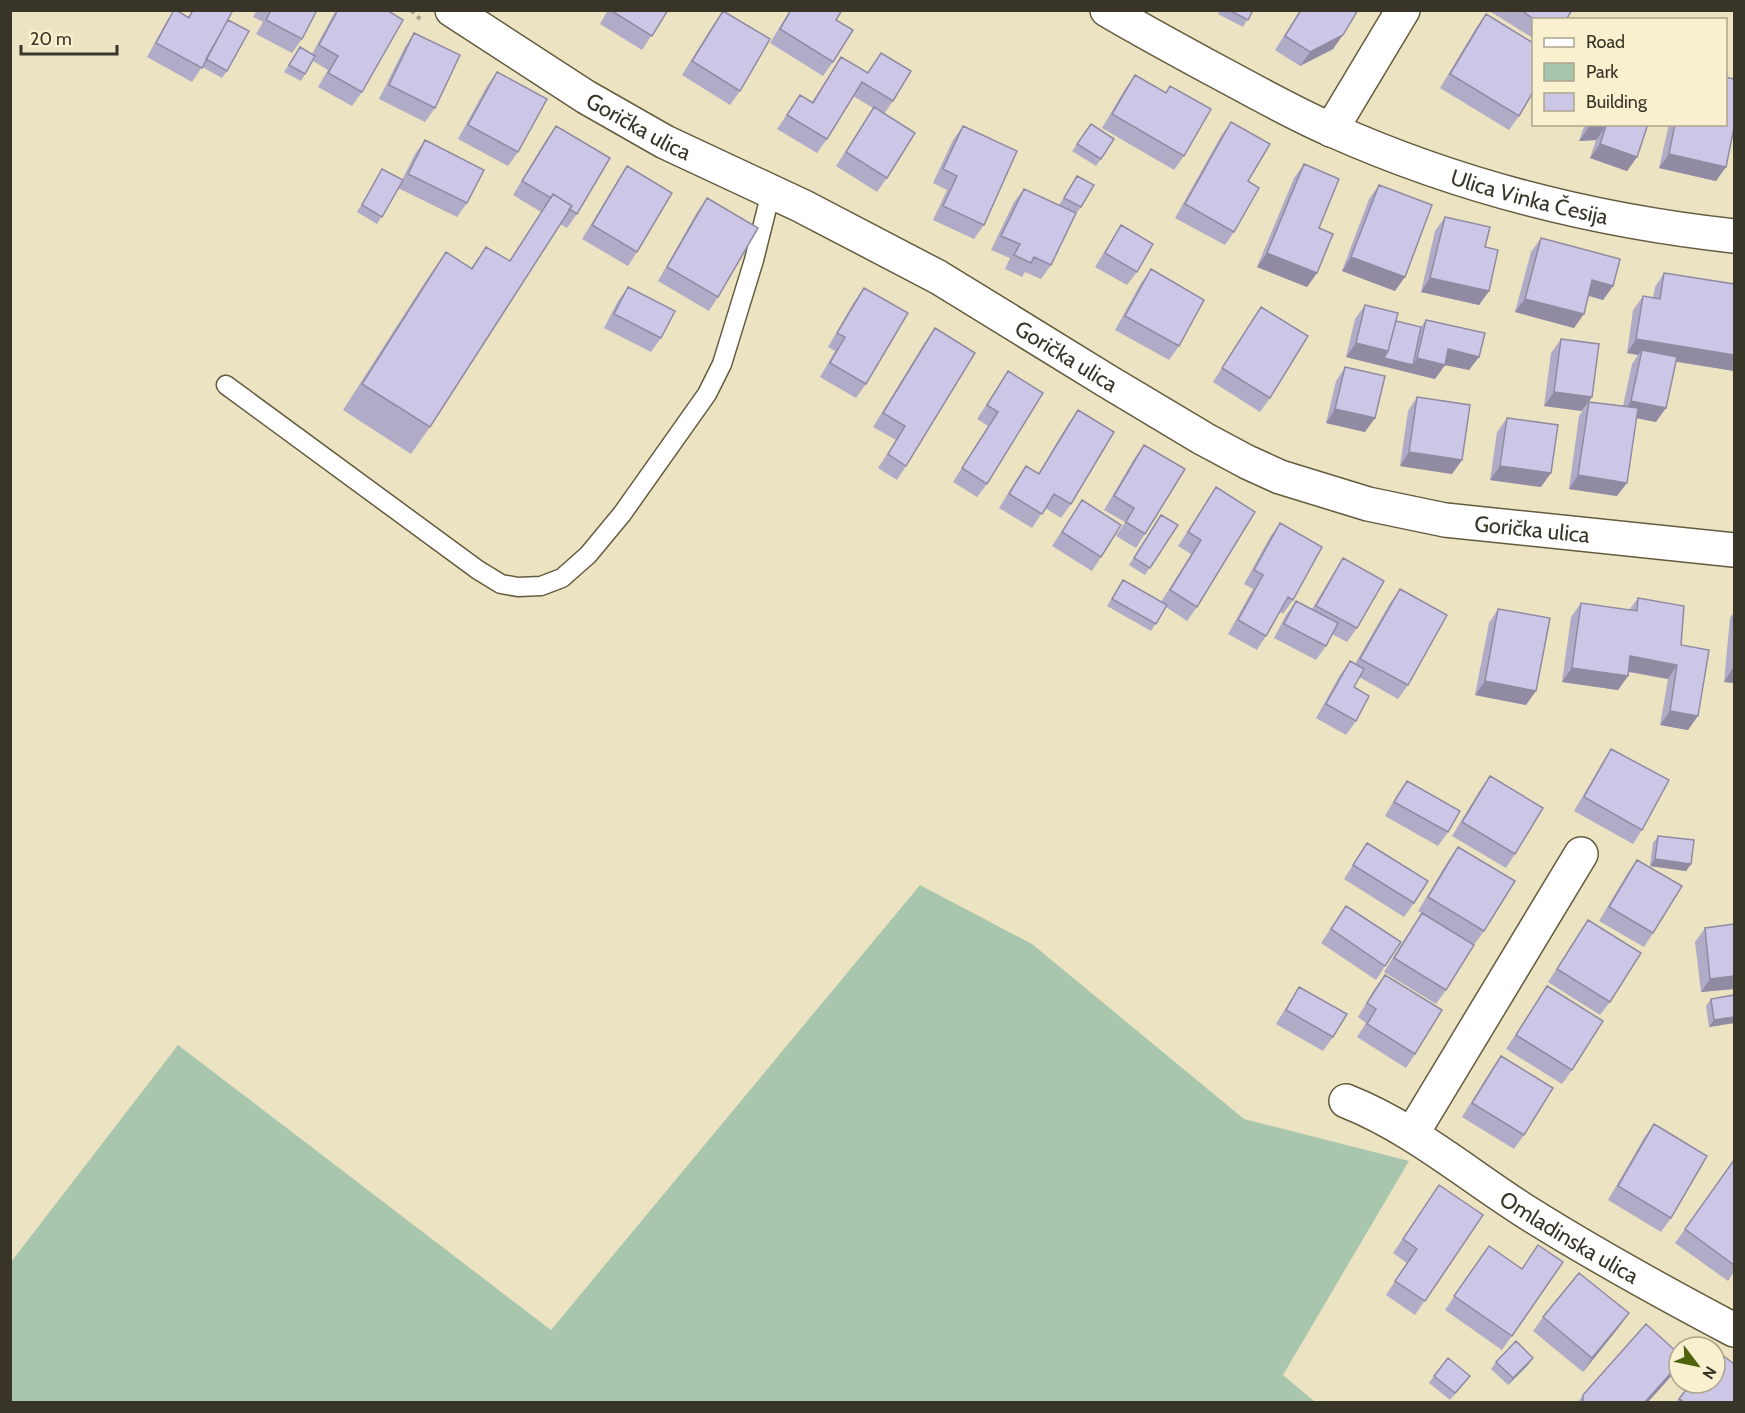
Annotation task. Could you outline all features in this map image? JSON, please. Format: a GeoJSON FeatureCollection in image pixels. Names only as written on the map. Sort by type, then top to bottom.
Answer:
{"type":"FeatureCollection","features":[{"type":"Feature","properties":{"kind":"street","name":"Gorička ulica"},"geometry":{"type":"LineString","coordinates":[[452,10],[585,97],[665,142],[802,206],[938,277],[1204,439],[1280,477],[1368,504],[1444,520],[1734,550]]}},
{"type":"Feature","properties":{"kind":"street","name":"Ulica Vinka Česija"},"geometry":{"type":"LineString","coordinates":[[1107,10],[1269,100],[1331,130],[1455,178],[1530,200],[1605,217],[1734,236]]}},
{"type":"Feature","properties":{"kind":"street"},"geometry":{"type":"LineString","coordinates":[[1331,130],[1403,10]]}},
{"type":"Feature","properties":{"kind":"street"},"geometry":{"type":"LineString","coordinates":[[1412,1134],[1581,854]]}},
{"type":"Feature","properties":{"kind":"street","name":"Omladinska ulica"},"geometry":{"type":"LineString","coordinates":[[1346,1101],[1374,1112],[1412,1134],[1547,1224],[1645,1283],[1734,1330]]}},
{"type":"Feature","properties":{"kind":"lane"},"geometry":{"type":"LineString","coordinates":[[226,385],[478,570],[501,584],[519,587],[541,586],[562,578],[588,555],[622,514],[707,394],[723,364],[754,260],[771,192]]}},
{"type":"Feature","properties":{"kind":"green space"},"geometry":{"type":"Polygon","coordinates":[[[920,885],[1032,944],[1244,1119],[1409,1161],[1283,1375],[1315,1402],[11,1402],[11,1262],[178,1045],[551,1330],[920,885]]]}},
{"type":"Feature","properties":{"kind":"building"},"geometry":{"type":"Polygon","coordinates":[[[174,10],[189,18],[193,10],[233,10],[202,68],[156,43],[174,10]]]}},
{"type":"Feature","properties":{"kind":"building"},"geometry":{"type":"Polygon","coordinates":[[[271,10],[317,10],[302,39],[266,20],[271,10]]]}},
{"type":"Feature","properties":{"kind":"building"},"geometry":{"type":"Polygon","coordinates":[[[338,10],[387,10],[403,20],[362,92],[328,73],[338,56],[319,45],[338,10]]]}},
{"type":"Feature","properties":{"kind":"building"},"geometry":{"type":"Polygon","coordinates":[[[610,10],[668,10],[652,36],[610,10]]]}},
{"type":"Feature","properties":{"kind":"building"},"geometry":{"type":"Polygon","coordinates":[[[791,10],[842,10],[836,20],[853,30],[833,62],[780,29],[791,10]]]}},
{"type":"Feature","properties":{"kind":"building"},"geometry":{"type":"Polygon","coordinates":[[[1229,10],[1253,10],[1248,20],[1229,10]]]}},
{"type":"Feature","properties":{"kind":"building"},"geometry":{"type":"Polygon","coordinates":[[[1301,10],[1358,10],[1343,35],[1310,52],[1285,36],[1301,10]]]}},
{"type":"Feature","properties":{"kind":"building"},"geometry":{"type":"Polygon","coordinates":[[[1521,10],[1572,10],[1567,18],[1532,18],[1521,10]]]}},
{"type":"Feature","properties":{"kind":"building"},"geometry":{"type":"Polygon","coordinates":[[[723,11],[770,39],[740,91],[692,61],[723,11]]]}},
{"type":"Feature","properties":{"kind":"building"},"geometry":{"type":"Polygon","coordinates":[[[1486,14],[1532,42],[1532,94],[1519,116],[1450,74],[1486,14]]]}},
{"type":"Feature","properties":{"kind":"building"},"geometry":{"type":"Polygon","coordinates":[[[228,20],[249,31],[227,71],[206,59],[228,20]]]}},
{"type":"Feature","properties":{"kind":"building"},"geometry":{"type":"Polygon","coordinates":[[[414,33],[460,55],[435,108],[389,85],[414,33]]]}},
{"type":"Feature","properties":{"kind":"building"},"geometry":{"type":"Polygon","coordinates":[[[300,47],[315,56],[305,74],[289,65],[300,47]]]}},
{"type":"Feature","properties":{"kind":"building"},"geometry":{"type":"Polygon","coordinates":[[[881,53],[911,71],[893,101],[862,82],[827,139],[787,115],[800,95],[813,103],[841,57],[868,73],[881,53]]]}},
{"type":"Feature","properties":{"kind":"building"},"geometry":{"type":"Polygon","coordinates":[[[497,72],[547,99],[518,152],[468,125],[497,72]]]}},
{"type":"Feature","properties":{"kind":"building"},"geometry":{"type":"Polygon","coordinates":[[[1135,75],[1166,93],[1170,86],[1211,109],[1184,156],[1112,114],[1135,75]]]}},
{"type":"Feature","properties":{"kind":"building"},"geometry":{"type":"Polygon","coordinates":[[[1727,77],[1734,79],[1734,128],[1726,167],[1669,154],[1675,126],[1727,126],[1727,77]]]}},
{"type":"Feature","properties":{"kind":"building"},"geometry":{"type":"Polygon","coordinates":[[[874,107],[915,133],[887,178],[846,152],[874,107]]]}},
{"type":"Feature","properties":{"kind":"building"},"geometry":{"type":"Polygon","coordinates":[[[1231,122],[1270,144],[1248,181],[1259,188],[1234,232],[1185,204],[1231,122]]]}},
{"type":"Feature","properties":{"kind":"building"},"geometry":{"type":"Polygon","coordinates":[[[1091,124],[1114,139],[1101,159],[1077,144],[1091,124]]]}},
{"type":"Feature","properties":{"kind":"building"},"geometry":{"type":"Polygon","coordinates":[[[556,126],[610,158],[577,214],[569,209],[572,206],[553,194],[551,198],[522,181],[556,126]]]}},
{"type":"Feature","properties":{"kind":"building"},"geometry":{"type":"Polygon","coordinates":[[[963,126],[1017,151],[984,225],[943,206],[957,176],[943,169],[963,126]]]}},
{"type":"Feature","properties":{"kind":"building"},"geometry":{"type":"Polygon","coordinates":[[[1606,126],[1647,126],[1637,157],[1600,144],[1606,126]]]}},
{"type":"Feature","properties":{"kind":"building"},"geometry":{"type":"Polygon","coordinates":[[[425,140],[484,170],[467,203],[408,174],[425,140]]]}},
{"type":"Feature","properties":{"kind":"building"},"geometry":{"type":"Polygon","coordinates":[[[1304,164],[1339,179],[1319,228],[1333,234],[1317,273],[1267,253],[1304,164]]]}},
{"type":"Feature","properties":{"kind":"building"},"geometry":{"type":"Polygon","coordinates":[[[627,166],[672,193],[637,252],[592,225],[627,166]]]}},
{"type":"Feature","properties":{"kind":"building"},"geometry":{"type":"Polygon","coordinates":[[[382,169],[403,180],[382,217],[362,205],[382,169]]]}},
{"type":"Feature","properties":{"kind":"building"},"geometry":{"type":"Polygon","coordinates":[[[1077,176],[1094,185],[1081,207],[1064,198],[1077,176]]]}},
{"type":"Feature","properties":{"kind":"building"},"geometry":{"type":"Polygon","coordinates":[[[1379,185],[1432,205],[1405,277],[1351,257],[1379,185]]]}},
{"type":"Feature","properties":{"kind":"building"},"geometry":{"type":"Polygon","coordinates":[[[1024,189],[1076,213],[1051,265],[1034,257],[1031,263],[1014,255],[1020,244],[1001,236],[1024,189]]]}},
{"type":"Feature","properties":{"kind":"building"},"geometry":{"type":"Polygon","coordinates":[[[553,194],[572,206],[430,427],[362,384],[446,252],[472,269],[486,247],[510,261],[553,194]]]}},
{"type":"Feature","properties":{"kind":"building"},"geometry":{"type":"Polygon","coordinates":[[[707,198],[758,228],[718,297],[667,267],[707,198]]]}},
{"type":"Feature","properties":{"kind":"building"},"geometry":{"type":"Polygon","coordinates":[[[1445,217],[1490,227],[1485,247],[1498,250],[1489,291],[1430,278],[1445,217]]]}},
{"type":"Feature","properties":{"kind":"building"},"geometry":{"type":"Polygon","coordinates":[[[1121,225],[1153,244],[1137,272],[1105,253],[1121,225]]]}},
{"type":"Feature","properties":{"kind":"building"},"geometry":{"type":"Polygon","coordinates":[[[1541,238],[1620,259],[1613,286],[1592,280],[1584,314],[1525,299],[1541,238]]]}},
{"type":"Feature","properties":{"kind":"building"},"geometry":{"type":"Polygon","coordinates":[[[1151,269],[1204,300],[1179,346],[1125,316],[1151,269]]]}},
{"type":"Feature","properties":{"kind":"building"},"geometry":{"type":"Polygon","coordinates":[[[1664,273],[1734,284],[1734,355],[1636,339],[1643,296],[1660,299],[1664,273]]]}},
{"type":"Feature","properties":{"kind":"building"},"geometry":{"type":"Polygon","coordinates":[[[628,287],[675,311],[661,338],[614,314],[628,287]]]}},
{"type":"Feature","properties":{"kind":"building"},"geometry":{"type":"Polygon","coordinates":[[[864,288],[908,313],[866,384],[830,363],[845,337],[837,333],[864,288]]]}},
{"type":"Feature","properties":{"kind":"building"},"geometry":{"type":"Polygon","coordinates":[[[1365,305],[1398,313],[1388,351],[1356,343],[1365,305]]]}},
{"type":"Feature","properties":{"kind":"building"},"geometry":{"type":"Polygon","coordinates":[[[1261,307],[1308,336],[1270,398],[1222,368],[1261,307]]]}},
{"type":"Feature","properties":{"kind":"building"},"geometry":{"type":"Polygon","coordinates":[[[1426,320],[1485,333],[1479,357],[1448,349],[1445,365],[1417,358],[1426,320]]]}},
{"type":"Feature","properties":{"kind":"building"},"geometry":{"type":"Polygon","coordinates":[[[1396,321],[1421,327],[1413,365],[1384,358],[1396,321]]]}},
{"type":"Feature","properties":{"kind":"building"},"geometry":{"type":"Polygon","coordinates":[[[935,328],[975,353],[906,466],[888,454],[905,426],[883,413],[935,328]]]}},
{"type":"Feature","properties":{"kind":"building"},"geometry":{"type":"Polygon","coordinates":[[[1561,339],[1599,344],[1592,397],[1554,392],[1561,339]]]}},
{"type":"Feature","properties":{"kind":"building"},"geometry":{"type":"Polygon","coordinates":[[[1642,350],[1677,357],[1666,408],[1631,401],[1642,350]]]}},
{"type":"Feature","properties":{"kind":"building"},"geometry":{"type":"Polygon","coordinates":[[[1345,367],[1385,376],[1375,418],[1335,409],[1345,367]]]}},
{"type":"Feature","properties":{"kind":"building"},"geometry":{"type":"Polygon","coordinates":[[[1008,371],[1043,393],[987,484],[962,468],[998,412],[987,405],[1008,371]]]}},
{"type":"Feature","properties":{"kind":"building"},"geometry":{"type":"Polygon","coordinates":[[[1417,397],[1470,405],[1462,460],[1409,452],[1417,397]]]}},
{"type":"Feature","properties":{"kind":"building"},"geometry":{"type":"Polygon","coordinates":[[[1589,402],[1638,408],[1627,483],[1578,475],[1589,402]]]}},
{"type":"Feature","properties":{"kind":"building"},"geometry":{"type":"Polygon","coordinates":[[[1078,410],[1114,432],[1071,504],[1054,494],[1042,514],[1009,494],[1026,466],[1039,474],[1078,410]]]}},
{"type":"Feature","properties":{"kind":"building"},"geometry":{"type":"Polygon","coordinates":[[[1507,418],[1558,425],[1551,473],[1500,466],[1507,418]]]}},
{"type":"Feature","properties":{"kind":"building"},"geometry":{"type":"Polygon","coordinates":[[[1144,445],[1185,469],[1145,534],[1126,522],[1134,508],[1114,496],[1144,445]]]}},
{"type":"Feature","properties":{"kind":"building"},"geometry":{"type":"Polygon","coordinates":[[[1216,487],[1255,512],[1197,607],[1170,590],[1201,540],[1188,532],[1216,487]]]}},
{"type":"Feature","properties":{"kind":"building"},"geometry":{"type":"Polygon","coordinates":[[[1082,500],[1121,525],[1101,557],[1062,532],[1082,500]]]}},
{"type":"Feature","properties":{"kind":"building"},"geometry":{"type":"Polygon","coordinates":[[[1161,515],[1178,525],[1150,568],[1134,558],[1161,515]]]}},
{"type":"Feature","properties":{"kind":"building"},"geometry":{"type":"Polygon","coordinates":[[[1280,523],[1322,547],[1293,600],[1288,597],[1266,636],[1238,620],[1263,575],[1254,570],[1280,523]]]}},
{"type":"Feature","properties":{"kind":"building"},"geometry":{"type":"Polygon","coordinates":[[[1343,558],[1384,581],[1357,628],[1316,606],[1343,558]]]}},
{"type":"Feature","properties":{"kind":"building"},"geometry":{"type":"Polygon","coordinates":[[[1123,580],[1167,605],[1156,624],[1112,599],[1123,580]]]}},
{"type":"Feature","properties":{"kind":"building"},"geometry":{"type":"Polygon","coordinates":[[[1400,589],[1447,615],[1408,685],[1360,659],[1400,589]]]}},
{"type":"Feature","properties":{"kind":"building"},"geometry":{"type":"Polygon","coordinates":[[[1638,598],[1684,606],[1681,645],[1709,650],[1698,716],[1670,711],[1677,665],[1630,656],[1628,676],[1572,668],[1581,603],[1637,611],[1638,598]]]}},
{"type":"Feature","properties":{"kind":"building"},"geometry":{"type":"Polygon","coordinates":[[[1296,601],[1338,623],[1326,646],[1284,624],[1296,601]]]}},
{"type":"Feature","properties":{"kind":"building"},"geometry":{"type":"Polygon","coordinates":[[[1498,609],[1550,618],[1536,691],[1485,681],[1498,609]]]}},
{"type":"Feature","properties":{"kind":"building"},"geometry":{"type":"Polygon","coordinates":[[[1350,661],[1364,669],[1354,687],[1369,696],[1356,721],[1326,704],[1350,661]]]}},
{"type":"Feature","properties":{"kind":"building"},"geometry":{"type":"Polygon","coordinates":[[[1611,749],[1669,780],[1642,830],[1584,797],[1611,749]]]}},
{"type":"Feature","properties":{"kind":"building"},"geometry":{"type":"Polygon","coordinates":[[[1490,776],[1543,808],[1515,854],[1462,822],[1490,776]]]}},
{"type":"Feature","properties":{"kind":"building"},"geometry":{"type":"Polygon","coordinates":[[[1407,781],[1460,811],[1448,832],[1394,802],[1407,781]]]}},
{"type":"Feature","properties":{"kind":"building"},"geometry":{"type":"Polygon","coordinates":[[[1658,836],[1694,840],[1691,864],[1655,859],[1658,836]]]}},
{"type":"Feature","properties":{"kind":"building"},"geometry":{"type":"Polygon","coordinates":[[[1367,843],[1428,881],[1414,903],[1353,865],[1367,843]]]}},
{"type":"Feature","properties":{"kind":"building"},"geometry":{"type":"Polygon","coordinates":[[[1458,847],[1515,881],[1484,931],[1428,897],[1458,847]]]}},
{"type":"Feature","properties":{"kind":"building"},"geometry":{"type":"Polygon","coordinates":[[[1637,860],[1682,886],[1653,933],[1609,907],[1637,860]]]}},
{"type":"Feature","properties":{"kind":"building"},"geometry":{"type":"Polygon","coordinates":[[[1346,906],[1401,942],[1385,966],[1331,929],[1346,906]]]}},
{"type":"Feature","properties":{"kind":"building"},"geometry":{"type":"Polygon","coordinates":[[[1422,913],[1474,945],[1446,990],[1394,958],[1422,913]]]}},
{"type":"Feature","properties":{"kind":"building"},"geometry":{"type":"Polygon","coordinates":[[[1588,920],[1641,953],[1610,1002],[1557,969],[1588,920]]]}},
{"type":"Feature","properties":{"kind":"building"},"geometry":{"type":"Polygon","coordinates":[[[1734,924],[1734,976],[1710,979],[1705,928],[1734,924]]]}},
{"type":"Feature","properties":{"kind":"building"},"geometry":{"type":"Polygon","coordinates":[[[1385,975],[1442,1010],[1415,1054],[1367,1024],[1376,1009],[1367,1003],[1385,975]]]}},
{"type":"Feature","properties":{"kind":"building"},"geometry":{"type":"Polygon","coordinates":[[[1547,986],[1603,1021],[1572,1070],[1516,1035],[1547,986]]]}},
{"type":"Feature","properties":{"kind":"building"},"geometry":{"type":"Polygon","coordinates":[[[1299,987],[1347,1014],[1333,1037],[1286,1010],[1299,987]]]}},
{"type":"Feature","properties":{"kind":"building"},"geometry":{"type":"Polygon","coordinates":[[[1734,995],[1734,1017],[1714,1020],[1711,999],[1734,995]]]}},
{"type":"Feature","properties":{"kind":"building"},"geometry":{"type":"Polygon","coordinates":[[[1501,1056],[1553,1088],[1524,1135],[1472,1103],[1501,1056]]]}},
{"type":"Feature","properties":{"kind":"building"},"geometry":{"type":"Polygon","coordinates":[[[1654,1124],[1707,1156],[1671,1218],[1618,1186],[1654,1124]]]}},
{"type":"Feature","properties":{"kind":"building"},"geometry":{"type":"Polygon","coordinates":[[[1734,1160],[1734,1265],[1685,1229],[1734,1160]]]}},
{"type":"Feature","properties":{"kind":"building"},"geometry":{"type":"Polygon","coordinates":[[[1439,1185],[1483,1215],[1425,1301],[1395,1281],[1417,1249],[1403,1239],[1439,1185]]]}},
{"type":"Feature","properties":{"kind":"building"},"geometry":{"type":"Polygon","coordinates":[[[1538,1245],[1563,1262],[1512,1336],[1454,1296],[1489,1246],[1522,1269],[1538,1245]]]}},
{"type":"Feature","properties":{"kind":"building"},"geometry":{"type":"Polygon","coordinates":[[[1579,1273],[1629,1313],[1592,1358],[1543,1317],[1579,1273]]]}},
{"type":"Feature","properties":{"kind":"building"},"geometry":{"type":"Polygon","coordinates":[[[1646,1324],[1667,1343],[1667,1377],[1645,1402],[1583,1402],[1583,1395],[1646,1324]]]}},
{"type":"Feature","properties":{"kind":"building"},"geometry":{"type":"Polygon","coordinates":[[[1516,1341],[1533,1358],[1513,1378],[1496,1362],[1516,1341]]]}},
{"type":"Feature","properties":{"kind":"building"},"geometry":{"type":"Polygon","coordinates":[[[1448,1358],[1470,1376],[1455,1393],[1434,1376],[1448,1358]]]}},
{"type":"Feature","properties":{"kind":"building"},"geometry":{"type":"Polygon","coordinates":[[[1727,1359],[1734,1364],[1734,1402],[1684,1402],[1679,1399],[1682,1395],[1727,1395],[1727,1359]]]}}]}
